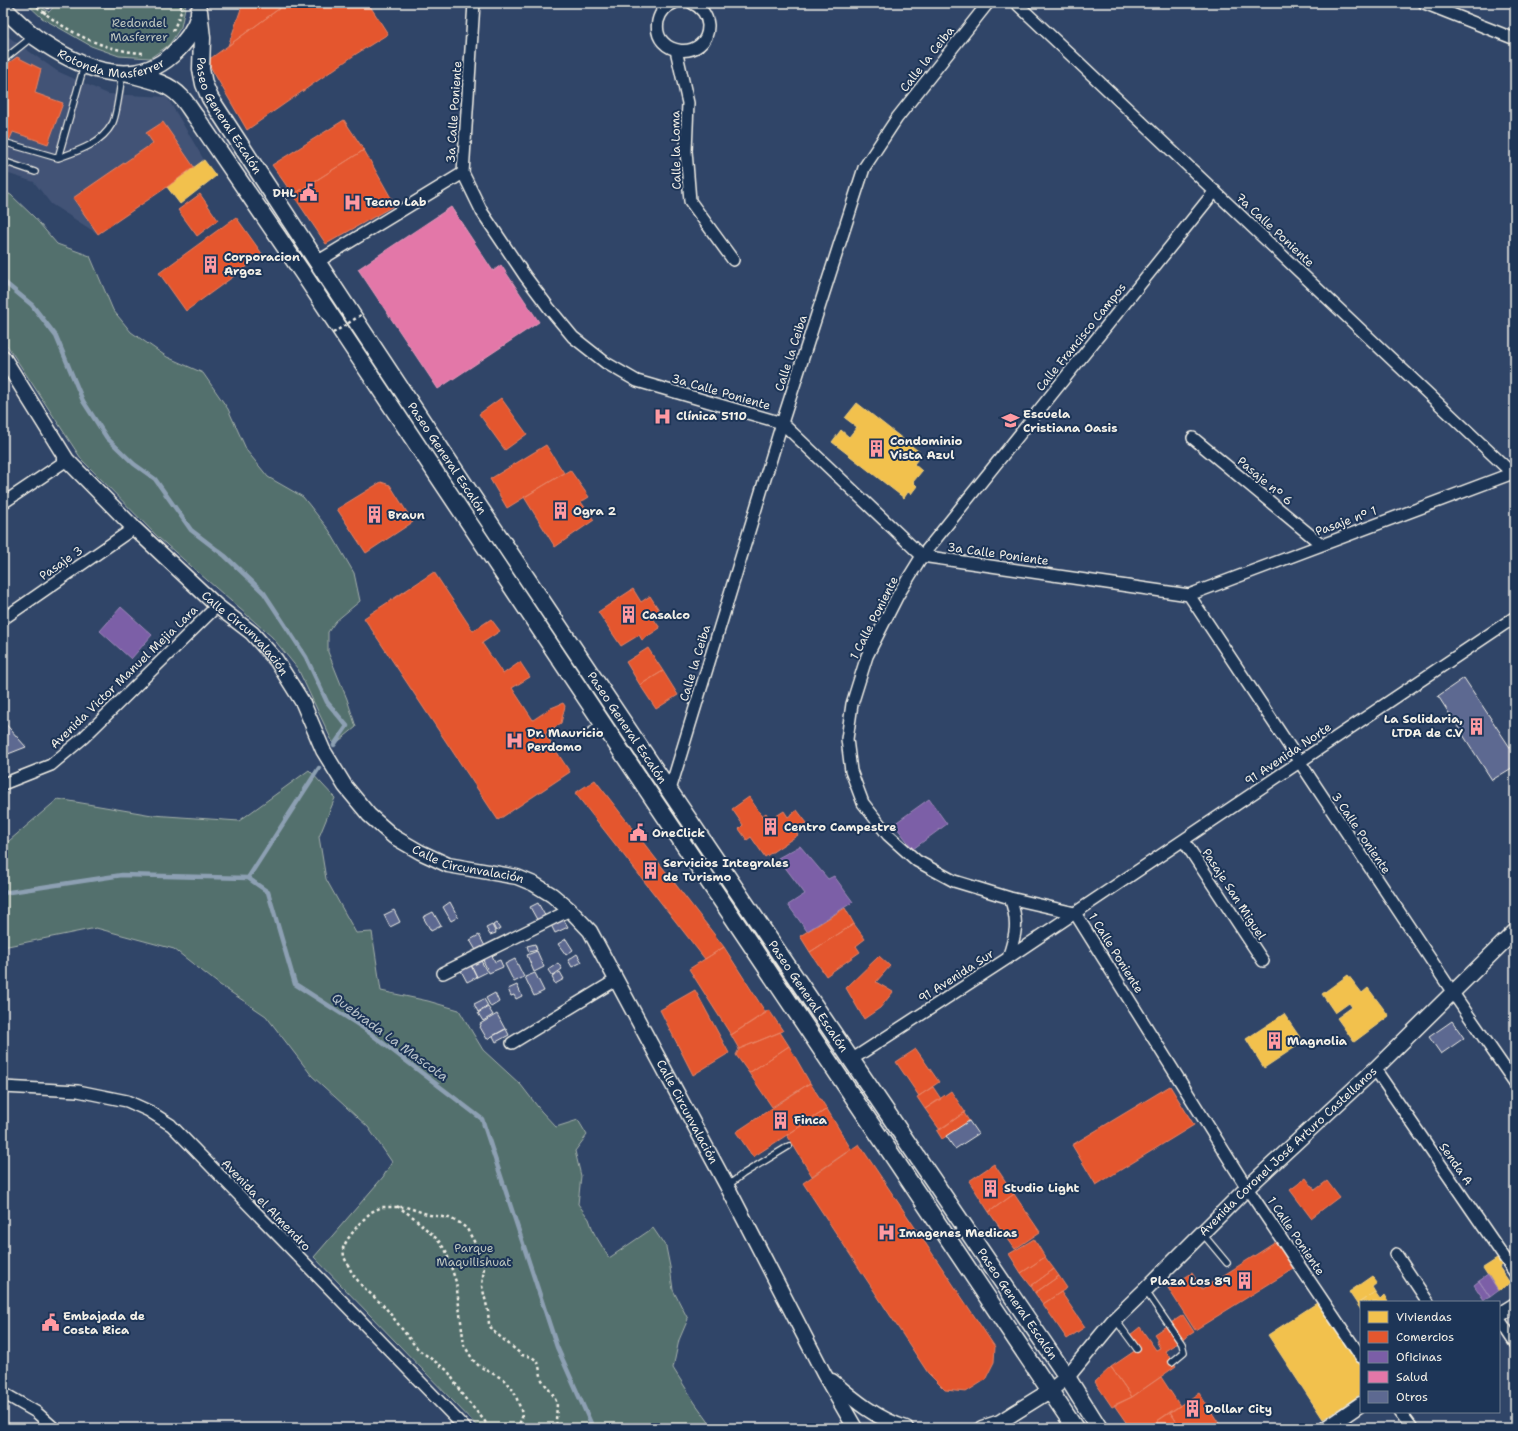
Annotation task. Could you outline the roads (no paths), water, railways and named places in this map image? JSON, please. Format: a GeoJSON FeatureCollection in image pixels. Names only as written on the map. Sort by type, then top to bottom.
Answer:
{"type":"FeatureCollection","features":[{"type":"Feature","properties":{"kind":"main road","name":"Rotonda Masferrer"},"geometry":{"type":"LineString","coordinates":[[3,8],[34,36],[48,46],[85,66],[126,74],[155,66],[176,52],[192,31],[200,7]]}},
{"type":"Feature","properties":{"kind":"main road","name":"Paseo General Escalón"},"geometry":{"type":"LineString","coordinates":[[200,7],[202,38],[201,69],[204,84],[210,98],[316,262],[851,1060],[1067,1377],[1099,1428]]}},
{"type":"Feature","properties":{"kind":"main road","name":"Paseo General Escalón"},"geometry":{"type":"LineString","coordinates":[[126,74],[160,83],[170,88],[185,102],[302,272],[1075,1428]]}},
{"type":"Feature","properties":{"kind":"street","name":"3a Calle Poniente"},"geometry":{"type":"LineString","coordinates":[[474,3],[463,172],[482,212],[521,270],[573,337],[606,363],[637,381],[782,423],[922,556],[1188,594]]}},
{"type":"Feature","properties":{"kind":"street"},"geometry":{"type":"LineString","coordinates":[[674,3],[663,10],[659,17],[659,33],[663,41],[669,47],[684,51],[699,45],[706,35],[708,23],[705,15],[700,8],[693,3]]}},
{"type":"Feature","properties":{"kind":"street","name":"Calle la Ceiba"},"geometry":{"type":"LineString","coordinates":[[670,790],[782,423],[864,168],[897,118],[988,3]]}},
{"type":"Feature","properties":{"kind":"street","name":"7a Calle Poniente"},"geometry":{"type":"LineString","coordinates":[[1016,3],[1514,472]]}},
{"type":"Feature","properties":{"kind":"street"},"geometry":{"type":"LineString","coordinates":[[1424,3],[1515,39]]}},
{"type":"Feature","properties":{"kind":"street","name":"Calle la Loma"},"geometry":{"type":"LineString","coordinates":[[676,50],[688,103],[686,151],[690,201],[733,260]]}},
{"type":"Feature","properties":{"kind":"street"},"geometry":{"type":"LineString","coordinates":[[316,262],[463,172]]}},
{"type":"Feature","properties":{"kind":"street","name":"Calle Francisco Campos"},"geometry":{"type":"LineString","coordinates":[[922,556],[1215,191]]}},
{"type":"Feature","properties":{"kind":"street","name":"Calle Circunvalación"},"geometry":{"type":"LineString","coordinates":[[3,357],[67,460],[134,528],[216,606],[252,633],[276,660],[303,703],[323,750],[345,786],[369,815],[394,837],[420,852],[448,865],[517,877],[534,884],[552,895],[570,910],[590,931],[727,1186],[824,1374],[855,1428]]}},
{"type":"Feature","properties":{"kind":"street","name":"Pasaje n° 6"},"geometry":{"type":"LineString","coordinates":[[1193,438],[1321,544]]}},
{"type":"Feature","properties":{"kind":"street"},"geometry":{"type":"LineString","coordinates":[[3,502],[67,460]]}},
{"type":"Feature","properties":{"kind":"street","name":"Pasaje n° 1"},"geometry":{"type":"LineString","coordinates":[[1188,594],[1514,472]]}},
{"type":"Feature","properties":{"kind":"street","name":"Pasaje 3"},"geometry":{"type":"LineString","coordinates":[[3,619],[134,528]]}},
{"type":"Feature","properties":{"kind":"street","name":"1 Calle Poniente"},"geometry":{"type":"LineString","coordinates":[[922,556],[898,595],[867,656],[852,704],[847,739],[851,771],[863,804],[888,835],[917,861],[954,881],[1010,898],[1075,913],[1273,1232],[1360,1356]]}},
{"type":"Feature","properties":{"kind":"street","name":"3 Calle Poniente"},"geometry":{"type":"LineString","coordinates":[[1188,594],[1453,993],[1515,1083]]}},
{"type":"Feature","properties":{"kind":"street","name":"Avenida Victor Manuel Mejia Lara"},"geometry":{"type":"LineString","coordinates":[[3,784],[51,765],[82,738],[216,606]]}},
{"type":"Feature","properties":{"kind":"street","name":"91 Avenida Norte"},"geometry":{"type":"LineString","coordinates":[[1075,913],[1515,618]]}},
{"type":"Feature","properties":{"kind":"street","name":"Pasaje San Miguel"},"geometry":{"type":"LineString","coordinates":[[1184,841],[1263,961]]}},
{"type":"Feature","properties":{"kind":"street"},"geometry":{"type":"LineString","coordinates":[[1008,958],[1016,928],[1015,913],[1010,898]]}},
{"type":"Feature","properties":{"kind":"street"},"geometry":{"type":"LineString","coordinates":[[443,973],[570,910]]}},
{"type":"Feature","properties":{"kind":"street","name":"91 Avenida Sur"},"geometry":{"type":"LineString","coordinates":[[851,1060],[1075,913]]}},
{"type":"Feature","properties":{"kind":"street","name":"Avenida Coronel José Arturo Castellanos"},"geometry":{"type":"LineString","coordinates":[[982,1428],[1000,1422],[1051,1390],[1067,1377],[1115,1319],[1202,1232],[1247,1188],[1375,1070],[1515,931]]}},
{"type":"Feature","properties":{"kind":"street"},"geometry":{"type":"LineString","coordinates":[[512,1043],[616,980]]}},
{"type":"Feature","properties":{"kind":"street","name":"Senda A"},"geometry":{"type":"LineString","coordinates":[[1375,1070],[1515,1273]]}},
{"type":"Feature","properties":{"kind":"street","name":"Avenida el Almendro"},"geometry":{"type":"LineString","coordinates":[[3,1087],[78,1091],[127,1101],[149,1111],[171,1125],[465,1428]]}},
{"type":"Feature","properties":{"kind":"street"},"geometry":{"type":"LineString","coordinates":[[1396,1254],[1427,1301]]}},
{"type":"Feature","properties":{"kind":"street"},"geometry":{"type":"LineString","coordinates":[[1500,1314],[1515,1305]]}},
{"type":"Feature","properties":{"kind":"street"},"geometry":{"type":"LineString","coordinates":[[1500,1320],[1515,1343]]}},
{"type":"Feature","properties":{"kind":"street"},"geometry":{"type":"LineString","coordinates":[[824,1374],[870,1411],[892,1424],[906,1428]]}},
{"type":"Feature","properties":{"kind":"street"},"geometry":{"type":"LineString","coordinates":[[3,1393],[36,1412],[54,1428]]}},
{"type":"Feature","properties":{"kind":"street"},"geometry":{"type":"LineString","coordinates":[[1326,1428],[1360,1405]]}},
{"type":"Feature","properties":{"kind":"street"},"geometry":{"type":"LineString","coordinates":[[1401,1413],[1412,1428]]}},
{"type":"Feature","properties":{"kind":"lane"},"geometry":{"type":"LineString","coordinates":[[3,60],[34,36]]}},
{"type":"Feature","properties":{"kind":"lane"},"geometry":{"type":"LineString","coordinates":[[58,158],[85,66]]}},
{"type":"Feature","properties":{"kind":"lane"},"geometry":{"type":"LineString","coordinates":[[3,142],[58,158],[83,150],[101,138],[113,123],[126,74]]}},
{"type":"Feature","properties":{"kind":"lane"},"geometry":{"type":"LineString","coordinates":[[3,161],[35,172]]}},
{"type":"Feature","properties":{"kind":"lane"},"geometry":{"type":"LineString","coordinates":[[588,733],[602,722]]}},
{"type":"Feature","properties":{"kind":"lane"},"geometry":{"type":"LineString","coordinates":[[727,1186],[742,1174],[789,1146]]}},
{"type":"Feature","properties":{"kind":"lane"},"geometry":{"type":"LineString","coordinates":[[1202,1232],[1226,1263]]}},
{"type":"Feature","properties":{"kind":"lane"},"geometry":{"type":"LineString","coordinates":[[1144,1290],[1182,1344],[1184,1352],[1172,1362]]}},
{"type":"Feature","properties":{"kind":"lane"},"geometry":{"type":"LineString","coordinates":[[1115,1319],[1137,1349]]}},
{"type":"Feature","properties":{"kind":"waterway"},"geometry":{"type":"LineString","coordinates":[[3,281],[32,305],[56,336],[83,401],[107,438],[134,464],[155,479],[191,530],[225,556],[264,593],[306,657],[327,702],[347,726],[334,745]]}},
{"type":"Feature","properties":{"kind":"waterway"},"geometry":{"type":"LineString","coordinates":[[248,878],[319,768]]}},
{"type":"Feature","properties":{"kind":"waterway","name":"Quebrada La Mascota"},"geometry":{"type":"LineString","coordinates":[[3,893],[122,875],[248,878],[268,892],[295,984],[362,1027],[482,1119],[557,1347],[593,1428]]}},
{"type":"Feature","properties":{"kind":"place","name":"DHL"},"geometry":{"type":"Point","coordinates":[309,193]}},
{"type":"Feature","properties":{"kind":"place","name":"Tecno Lab"},"geometry":{"type":"Point","coordinates":[352,202]}},
{"type":"Feature","properties":{"kind":"place","name":"Corporacion Argoz"},"geometry":{"type":"Point","coordinates":[211,264]}},
{"type":"Feature","properties":{"kind":"place","name":"Clínica 5110"},"geometry":{"type":"Point","coordinates":[663,416]}},
{"type":"Feature","properties":{"kind":"place","name":"Escuela Cristiana Oasis"},"geometry":{"type":"Point","coordinates":[1010,421]}},
{"type":"Feature","properties":{"kind":"place","name":"Condominio Vista Azul"},"geometry":{"type":"Point","coordinates":[877,448]}},
{"type":"Feature","properties":{"kind":"place","name":"Ogra 2"},"geometry":{"type":"Point","coordinates":[560,511]}},
{"type":"Feature","properties":{"kind":"place","name":"Braun"},"geometry":{"type":"Point","coordinates":[375,515]}},
{"type":"Feature","properties":{"kind":"place","name":"Casalco"},"geometry":{"type":"Point","coordinates":[629,615]}},
{"type":"Feature","properties":{"kind":"place","name":"La Solidaria, LTDA de C.V"},"geometry":{"type":"Point","coordinates":[1476,726]}},
{"type":"Feature","properties":{"kind":"place","name":"Dr. Mauricio Perdomo"},"geometry":{"type":"Point","coordinates":[514,740]}},
{"type":"Feature","properties":{"kind":"place","name":"Centro Campestre"},"geometry":{"type":"Point","coordinates":[771,827]}},
{"type":"Feature","properties":{"kind":"place","name":"OneClick"},"geometry":{"type":"Point","coordinates":[639,833]}},
{"type":"Feature","properties":{"kind":"place","name":"Servicios Integrales de Turismo"},"geometry":{"type":"Point","coordinates":[650,870]}},
{"type":"Feature","properties":{"kind":"place","name":"Magnolia"},"geometry":{"type":"Point","coordinates":[1274,1041]}},
{"type":"Feature","properties":{"kind":"place","name":"Finca"},"geometry":{"type":"Point","coordinates":[781,1120]}},
{"type":"Feature","properties":{"kind":"place","name":"Studio Light"},"geometry":{"type":"Point","coordinates":[991,1188]}},
{"type":"Feature","properties":{"kind":"place","name":"Imagenes Medicas"},"geometry":{"type":"Point","coordinates":[886,1233]}},
{"type":"Feature","properties":{"kind":"place","name":"Plaza Los 89"},"geometry":{"type":"Point","coordinates":[1244,1281]}},
{"type":"Feature","properties":{"kind":"place","name":"Embajada de Costa Rica"},"geometry":{"type":"Point","coordinates":[50,1323]}},
{"type":"Feature","properties":{"kind":"place","name":"Dollar City"},"geometry":{"type":"Point","coordinates":[1192,1409]}},
{"type":"Feature","properties":{"kind":"park label","name":"Redondel Masferrer"},"geometry":{"type":"Point","coordinates":[139,30]}},
{"type":"Feature","properties":{"kind":"park label","name":"Parque Maquilishuat"},"geometry":{"type":"Point","coordinates":[474,1255]}}]}
